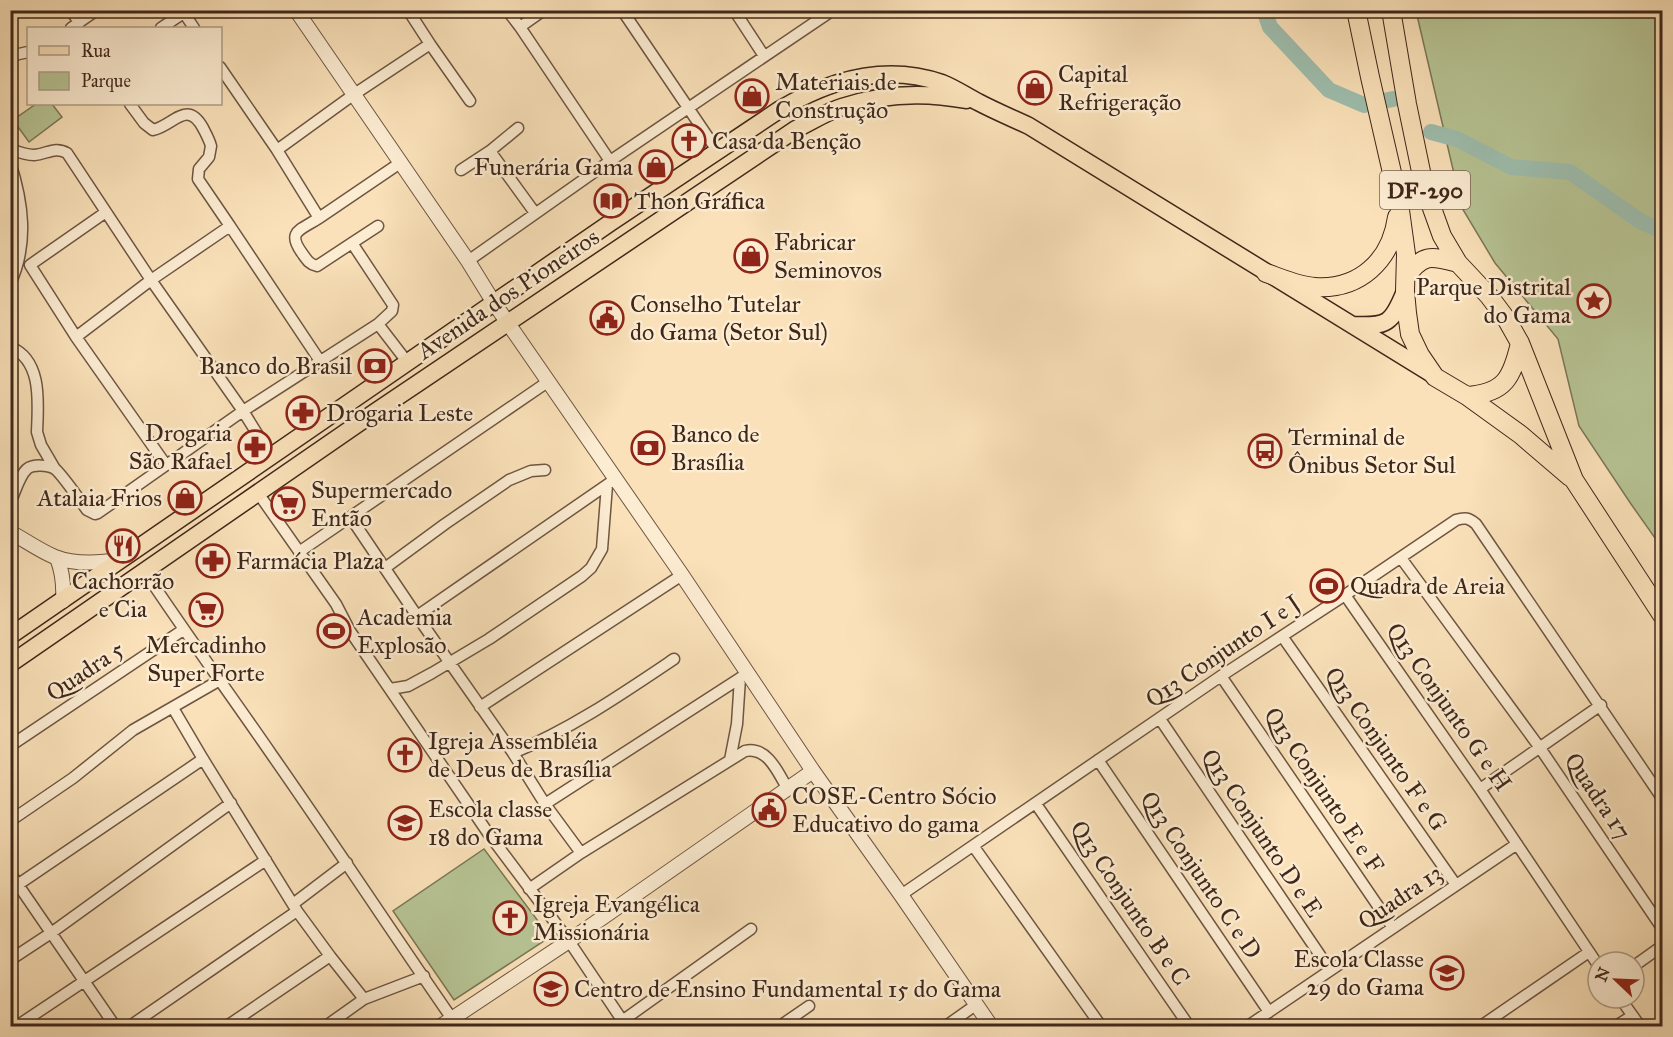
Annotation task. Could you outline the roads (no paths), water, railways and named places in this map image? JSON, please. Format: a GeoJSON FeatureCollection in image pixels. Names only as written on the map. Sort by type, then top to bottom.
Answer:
{"type":"FeatureCollection","features":[{"type":"Feature","properties":{"kind":"highway","name":"DF-290"},"geometry":{"type":"LineString","coordinates":[[1356,10],[1399,203],[1406,254],[1405,284],[1410,334],[1420,355],[1436,377],[1521,435],[1574,480]]}},
{"type":"Feature","properties":{"kind":"highway","name":"DF-290"},"geometry":{"type":"LineString","coordinates":[[1391,10],[1424,186],[1442,236],[1458,263],[1489,296],[1507,320],[1520,344],[1574,480],[1662,615]]}},
{"type":"Feature","properties":{"kind":"highway"},"geometry":{"type":"LineString","coordinates":[[1266,273],[1313,287],[1339,286],[1354,281],[1372,269],[1386,249],[1396,223],[1399,203]]}},
{"type":"Feature","properties":{"kind":"highway"},"geometry":{"type":"LineString","coordinates":[[1405,284],[1414,265],[1425,259],[1436,258],[1458,263]]}},
{"type":"Feature","properties":{"kind":"highway"},"geometry":{"type":"LineString","coordinates":[[1467,396],[1484,395],[1497,389],[1507,380],[1515,365],[1520,344]]}},
{"type":"Feature","properties":{"kind":"main road","name":"Avenida dos Pioneiros"},"geometry":{"type":"LineString","coordinates":[[10,636],[494,303],[804,95],[830,84],[858,77],[909,75],[943,84],[979,102]]}},
{"type":"Feature","properties":{"kind":"main road"},"geometry":{"type":"LineString","coordinates":[[830,84],[838,93],[841,107]]}},
{"type":"Feature","properties":{"kind":"main road","name":"Avenida dos Pioneiros"},"geometry":{"type":"LineString","coordinates":[[10,664],[375,412],[796,129],[841,107],[889,96],[934,96],[979,102]]}},
{"type":"Feature","properties":{"kind":"main road"},"geometry":{"type":"LineString","coordinates":[[979,102],[1029,126],[1436,377]]}},
{"type":"Feature","properties":{"kind":"main road"},"geometry":{"type":"LineString","coordinates":[[610,224],[614,224],[619,229],[622,245]]}},
{"type":"Feature","properties":{"kind":"main road"},"geometry":{"type":"LineString","coordinates":[[1351,325],[1372,326],[1390,320],[1396,312],[1405,284]]}},
{"type":"Feature","properties":{"kind":"main road"},"geometry":{"type":"LineString","coordinates":[[358,424],[354,400],[375,412]]}},
{"type":"Feature","properties":{"kind":"main road"},"geometry":{"type":"LineString","coordinates":[[70,596],[86,597],[87,605],[83,614]]}},
{"type":"Feature","properties":{"kind":"street"},"geometry":{"type":"LineString","coordinates":[[71,10],[75,26],[97,10]]}},
{"type":"Feature","properties":{"kind":"street"},"geometry":{"type":"LineString","coordinates":[[296,10],[549,381],[611,482],[682,574],[744,675],[901,895],[971,1009],[992,1026]]}},
{"type":"Feature","properties":{"kind":"street"},"geometry":{"type":"LineString","coordinates":[[408,10],[470,101]]}},
{"type":"Feature","properties":{"kind":"street"},"geometry":{"type":"LineString","coordinates":[[507,10],[610,161]]}},
{"type":"Feature","properties":{"kind":"street"},"geometry":{"type":"LineString","coordinates":[[520,27],[544,10]]}},
{"type":"Feature","properties":{"kind":"street"},"geometry":{"type":"LineString","coordinates":[[622,10],[718,152]]}},
{"type":"Feature","properties":{"kind":"street"},"geometry":{"type":"LineString","coordinates":[[734,10],[764,56]]}},
{"type":"Feature","properties":{"kind":"street"},"geometry":{"type":"LineString","coordinates":[[468,261],[610,161],[833,10]]}},
{"type":"Feature","properties":{"kind":"street"},"geometry":{"type":"LineString","coordinates":[[162,27],[185,11],[194,27]]}},
{"type":"Feature","properties":{"kind":"street"},"geometry":{"type":"LineString","coordinates":[[277,150],[353,95],[430,44]]}},
{"type":"Feature","properties":{"kind":"street"},"geometry":{"type":"LineString","coordinates":[[10,56],[27,52]]}},
{"type":"Feature","properties":{"kind":"street"},"geometry":{"type":"LineString","coordinates":[[222,70],[277,150],[319,218]]}},
{"type":"Feature","properties":{"kind":"street"},"geometry":{"type":"LineString","coordinates":[[131,105],[144,123],[153,130],[183,115],[189,114],[198,119],[211,146],[209,158],[199,169],[198,179],[320,361]]}},
{"type":"Feature","properties":{"kind":"street"},"geometry":{"type":"LineString","coordinates":[[461,170],[490,151],[518,128]]}},
{"type":"Feature","properties":{"kind":"street"},"geometry":{"type":"LineString","coordinates":[[10,149],[36,155],[54,149],[67,153],[151,280],[243,411],[271,456]]}},
{"type":"Feature","properties":{"kind":"street"},"geometry":{"type":"LineString","coordinates":[[490,151],[535,213]]}},
{"type":"Feature","properties":{"kind":"street"},"geometry":{"type":"LineString","coordinates":[[10,162],[21,198],[23,218],[19,257],[13,279]]}},
{"type":"Feature","properties":{"kind":"street"},"geometry":{"type":"LineString","coordinates":[[378,226],[317,266],[309,263],[295,244],[298,231],[400,163]]}},
{"type":"Feature","properties":{"kind":"street"},"geometry":{"type":"LineString","coordinates":[[13,279],[106,212]]}},
{"type":"Feature","properties":{"kind":"street"},"geometry":{"type":"LineString","coordinates":[[76,337],[151,280],[230,226]]}},
{"type":"Feature","properties":{"kind":"street"},"geometry":{"type":"LineString","coordinates":[[10,347],[24,356],[31,364],[34,373],[37,390],[38,439],[55,469],[87,510],[95,514],[243,411],[378,324],[392,311],[393,305],[352,243]]}},
{"type":"Feature","properties":{"kind":"street"},"geometry":{"type":"LineString","coordinates":[[30,265],[76,337],[166,465]]}},
{"type":"Feature","properties":{"kind":"street"},"geometry":{"type":"LineString","coordinates":[[378,324],[408,363]]}},
{"type":"Feature","properties":{"kind":"street"},"geometry":{"type":"LineString","coordinates":[[300,552],[549,381]]}},
{"type":"Feature","properties":{"kind":"street"},"geometry":{"type":"LineString","coordinates":[[10,503],[22,475],[28,468],[44,466],[55,469]]}},
{"type":"Feature","properties":{"kind":"street"},"geometry":{"type":"LineString","coordinates":[[385,568],[509,480],[531,471],[544,470]]}},
{"type":"Feature","properties":{"kind":"street"},"geometry":{"type":"LineString","coordinates":[[417,616],[611,482]]}},
{"type":"Feature","properties":{"kind":"street"},"geometry":{"type":"LineString","coordinates":[[390,689],[408,686],[498,633],[591,568],[602,549],[611,482]]}},
{"type":"Feature","properties":{"kind":"street"},"geometry":{"type":"LineString","coordinates":[[258,493],[336,604],[350,631],[488,832],[569,941],[624,1024],[751,929]]}},
{"type":"Feature","properties":{"kind":"street","name":"Q13 Conjunto I e J"},"geometry":{"type":"LineString","coordinates":[[901,895],[1221,676],[1401,558],[1456,519],[1464,517],[1476,524],[1662,798]]}},
{"type":"Feature","properties":{"kind":"street"},"geometry":{"type":"LineString","coordinates":[[351,518],[513,753],[545,804],[581,853]]}},
{"type":"Feature","properties":{"kind":"street"},"geometry":{"type":"LineString","coordinates":[[10,532],[57,558],[86,563],[122,560]]}},
{"type":"Feature","properties":{"kind":"street"},"geometry":{"type":"LineString","coordinates":[[57,558],[70,596]]}},
{"type":"Feature","properties":{"kind":"street","name":"Quadra 17"},"geometry":{"type":"LineString","coordinates":[[1401,558],[1540,748],[1662,928]]}},
{"type":"Feature","properties":{"kind":"street"},"geometry":{"type":"LineString","coordinates":[[145,572],[424,976],[450,1024],[813,771]]}},
{"type":"Feature","properties":{"kind":"street"},"geometry":{"type":"LineString","coordinates":[[480,706],[682,574]]}},
{"type":"Feature","properties":{"kind":"street","name":"Q13 Conjunto G e H"},"geometry":{"type":"LineString","coordinates":[[1345,595],[1589,950]]}},
{"type":"Feature","properties":{"kind":"street"},"geometry":{"type":"LineString","coordinates":[[10,626],[31,623]]}},
{"type":"Feature","properties":{"kind":"street","name":"Quadra 5"},"geometry":{"type":"LineString","coordinates":[[10,747],[183,630]]}},
{"type":"Feature","properties":{"kind":"street","name":"Q13 Conjunto F e G"},"geometry":{"type":"LineString","coordinates":[[1282,636],[1456,885]]}},
{"type":"Feature","properties":{"kind":"street"},"geometry":{"type":"LineString","coordinates":[[513,753],[543,741],[578,722],[674,659]]}},
{"type":"Feature","properties":{"kind":"street"},"geometry":{"type":"LineString","coordinates":[[730,760],[744,675]]}},
{"type":"Feature","properties":{"kind":"street"},"geometry":{"type":"LineString","coordinates":[[545,804],[744,675]]}},
{"type":"Feature","properties":{"kind":"street","name":"Q13 Conjunto E e F"},"geometry":{"type":"LineString","coordinates":[[1221,676],[1393,928]]}},
{"type":"Feature","properties":{"kind":"street"},"geometry":{"type":"LineString","coordinates":[[10,821],[73,778],[133,730],[220,681]]}},
{"type":"Feature","properties":{"kind":"street"},"geometry":{"type":"LineString","coordinates":[[1480,789],[1601,705]]}},
{"type":"Feature","properties":{"kind":"street"},"geometry":{"type":"LineString","coordinates":[[173,708],[295,907],[364,999]]}},
{"type":"Feature","properties":{"kind":"street","name":"Q13 Conjunto D e E"},"geometry":{"type":"LineString","coordinates":[[1160,718],[1330,970]]}},
{"type":"Feature","properties":{"kind":"street"},"geometry":{"type":"LineString","coordinates":[[529,889],[581,853],[745,751],[760,752],[768,759],[787,788]]}},
{"type":"Feature","properties":{"kind":"street"},"geometry":{"type":"LineString","coordinates":[[14,887],[203,759]]}},
{"type":"Feature","properties":{"kind":"street","name":"Q13 Conjunto C e D"},"geometry":{"type":"LineString","coordinates":[[1098,760],[1269,1012]]}},
{"type":"Feature","properties":{"kind":"street"},"geometry":{"type":"LineString","coordinates":[[10,960],[231,803]]}},
{"type":"Feature","properties":{"kind":"street","name":"Q13 Conjunto B e C"},"geometry":{"type":"LineString","coordinates":[[1036,804],[1189,1026]]}},
{"type":"Feature","properties":{"kind":"street","name":"Quadra 13"},"geometry":{"type":"LineString","coordinates":[[1248,1026],[1517,844]]}},
{"type":"Feature","properties":{"kind":"street"},"geometry":{"type":"LineString","coordinates":[[974,846],[1101,1026]]}},
{"type":"Feature","properties":{"kind":"street"},"geometry":{"type":"LineString","coordinates":[[17,1026],[266,860]]}},
{"type":"Feature","properties":{"kind":"street"},"geometry":{"type":"LineString","coordinates":[[130,1026],[295,907],[347,863]]}},
{"type":"Feature","properties":{"kind":"street"},"geometry":{"type":"LineString","coordinates":[[10,873],[14,887],[51,933],[115,1026]]}},
{"type":"Feature","properties":{"kind":"street"},"geometry":{"type":"LineString","coordinates":[[1646,957],[1662,946]]}},
{"type":"Feature","properties":{"kind":"street"},"geometry":{"type":"LineString","coordinates":[[1481,1026],[1586,955]]}},
{"type":"Feature","properties":{"kind":"street"},"geometry":{"type":"LineString","coordinates":[[227,1026],[330,956]]}},
{"type":"Feature","properties":{"kind":"street"},"geometry":{"type":"LineString","coordinates":[[326,1026],[364,999],[424,976]]}},
{"type":"Feature","properties":{"kind":"street"},"geometry":{"type":"LineString","coordinates":[[780,1026],[809,1006]]}},
{"type":"Feature","properties":{"kind":"street"},"geometry":{"type":"LineString","coordinates":[[946,1026],[971,1009]]}},
{"type":"Feature","properties":{"kind":"street"},"geometry":{"type":"LineString","coordinates":[[968,1026],[971,1009]]}},
{"type":"Feature","properties":{"kind":"street"},"geometry":{"type":"LineString","coordinates":[[1628,1010],[1640,1026]]}},
{"type":"Feature","properties":{"kind":"street"},"geometry":{"type":"LineString","coordinates":[[1616,1026],[1632,1016]]}},
{"type":"Feature","properties":{"kind":"waterway"},"geometry":{"type":"LineString","coordinates":[[1264,10],[1270,27],[1329,90],[1364,105],[1393,99]]}},
{"type":"Feature","properties":{"kind":"waterway"},"geometry":{"type":"LineString","coordinates":[[1431,132],[1457,139],[1511,167],[1570,172],[1640,221],[1662,231]]}},
{"type":"Feature","properties":{"kind":"place","name":"Capital Refrigeração"},"geometry":{"type":"Point","coordinates":[1035,88]}},
{"type":"Feature","properties":{"kind":"place","name":"Materiais de Construção"},"geometry":{"type":"Point","coordinates":[752,96]}},
{"type":"Feature","properties":{"kind":"place","name":"Casa da Benção"},"geometry":{"type":"Point","coordinates":[689,141]}},
{"type":"Feature","properties":{"kind":"place","name":"Funerária Gama"},"geometry":{"type":"Point","coordinates":[656,167]}},
{"type":"Feature","properties":{"kind":"place","name":"Thon Gráfica"},"geometry":{"type":"Point","coordinates":[611,201]}},
{"type":"Feature","properties":{"kind":"place","name":"Fabricar Seminovos"},"geometry":{"type":"Point","coordinates":[751,256]}},
{"type":"Feature","properties":{"kind":"place","name":"Parque Distrital do Gama"},"geometry":{"type":"Point","coordinates":[1594,301]}},
{"type":"Feature","properties":{"kind":"place","name":"Conselho Tutelar do Gama (Setor Sul)"},"geometry":{"type":"Point","coordinates":[607,318]}},
{"type":"Feature","properties":{"kind":"place","name":"Banco do Brasil"},"geometry":{"type":"Point","coordinates":[375,366]}},
{"type":"Feature","properties":{"kind":"place","name":"Drogaria Leste"},"geometry":{"type":"Point","coordinates":[303,413]}},
{"type":"Feature","properties":{"kind":"place","name":"Drogaria São Rafael"},"geometry":{"type":"Point","coordinates":[255,447]}},
{"type":"Feature","properties":{"kind":"place","name":"Banco de Brasília"},"geometry":{"type":"Point","coordinates":[648,448]}},
{"type":"Feature","properties":{"kind":"place","name":"Terminal de Ônibus Setor Sul"},"geometry":{"type":"Point","coordinates":[1265,451]}},
{"type":"Feature","properties":{"kind":"place","name":"Atalaia Frios"},"geometry":{"type":"Point","coordinates":[185,498]}},
{"type":"Feature","properties":{"kind":"place","name":"Supermercado Então"},"geometry":{"type":"Point","coordinates":[288,504]}},
{"type":"Feature","properties":{"kind":"place","name":"Cachorrão e Cia"},"geometry":{"type":"Point","coordinates":[123,546]}},
{"type":"Feature","properties":{"kind":"place","name":"Farmácia Plaza"},"geometry":{"type":"Point","coordinates":[213,561]}},
{"type":"Feature","properties":{"kind":"place","name":"Quadra de Areia"},"geometry":{"type":"Point","coordinates":[1327,586]}},
{"type":"Feature","properties":{"kind":"place","name":"Mercadinho Super Forte"},"geometry":{"type":"Point","coordinates":[206,610]}},
{"type":"Feature","properties":{"kind":"place","name":"Academia Explosão"},"geometry":{"type":"Point","coordinates":[334,631]}},
{"type":"Feature","properties":{"kind":"place","name":"Igreja Assembléia de Deus de Brasília"},"geometry":{"type":"Point","coordinates":[405,755]}},
{"type":"Feature","properties":{"kind":"place","name":"COSE-Centro Sócio Educativo do gama"},"geometry":{"type":"Point","coordinates":[769,810]}},
{"type":"Feature","properties":{"kind":"place","name":"Escola classe 18 do Gama"},"geometry":{"type":"Point","coordinates":[405,823]}},
{"type":"Feature","properties":{"kind":"place","name":"Igreja Evangélica Missionária"},"geometry":{"type":"Point","coordinates":[510,918]}},
{"type":"Feature","properties":{"kind":"place","name":"Escola Classe 29 do Gama"},"geometry":{"type":"Point","coordinates":[1447,973]}},
{"type":"Feature","properties":{"kind":"place","name":"Centro de Ensino Fundamental 15 do Gama"},"geometry":{"type":"Point","coordinates":[551,989]}}]}
